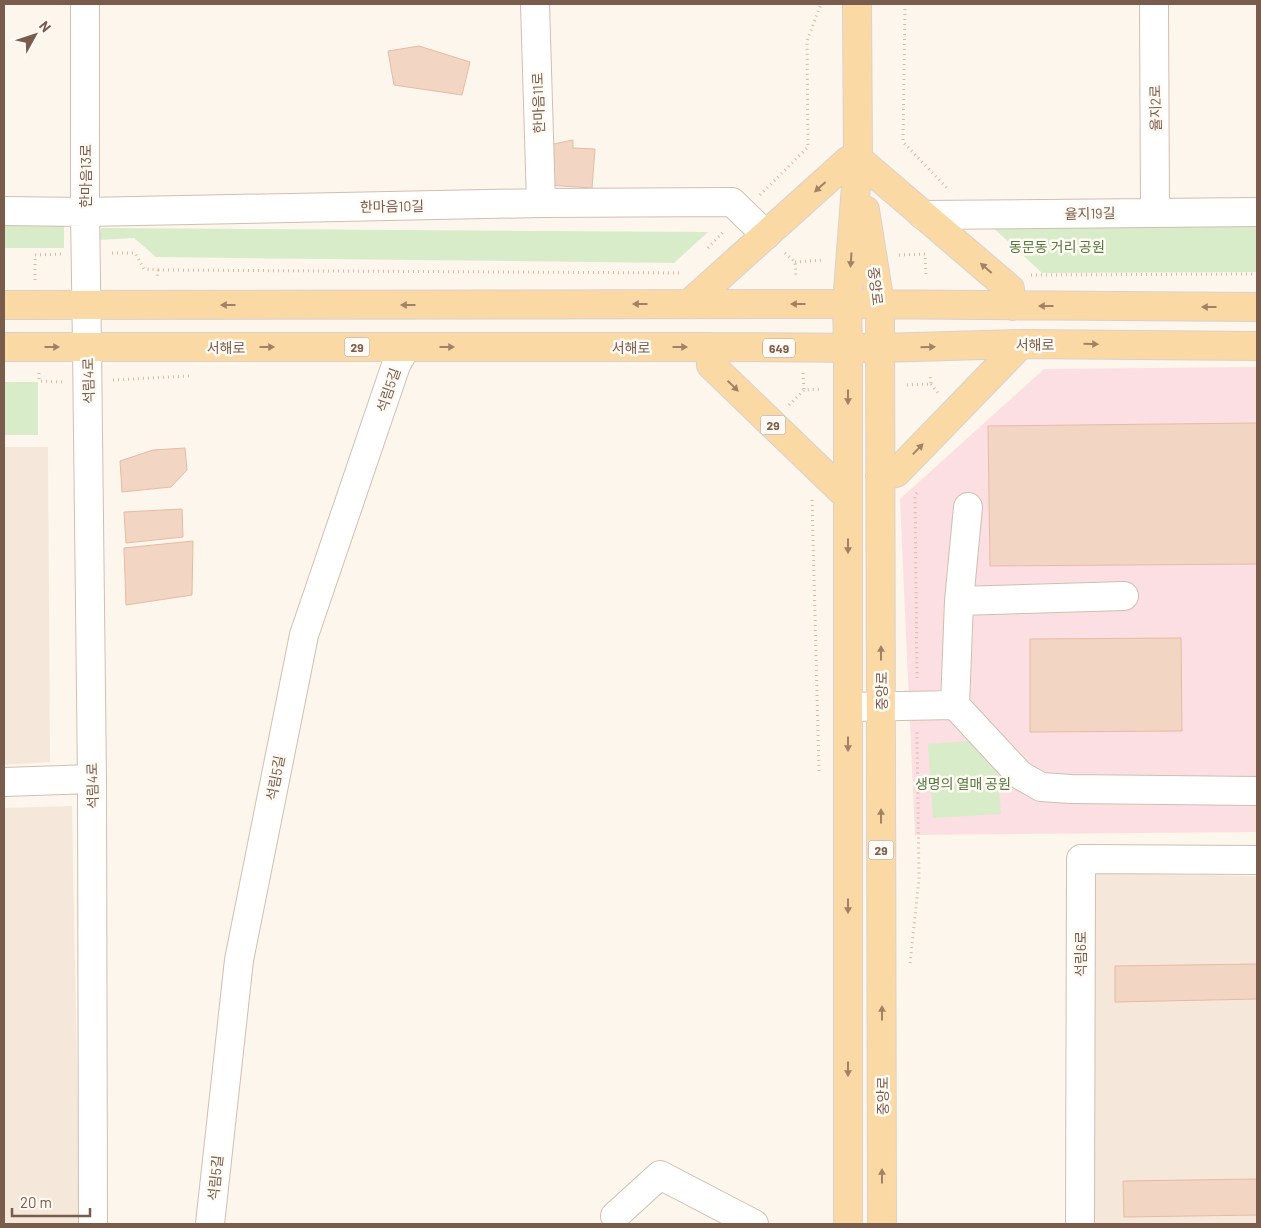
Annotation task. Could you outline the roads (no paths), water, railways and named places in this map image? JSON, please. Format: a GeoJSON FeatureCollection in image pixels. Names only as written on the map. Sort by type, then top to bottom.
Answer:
{"type":"FeatureCollection","features":[{"type":"Feature","properties":{"kind":"main road","name":"중앙로"},"geometry":{"type":"LineString","coordinates":[[848,1224],[847,304],[858,159],[857,4]]}},
{"type":"Feature","properties":{"kind":"main road","name":"중앙로"},"geometry":{"type":"LineString","coordinates":[[858,159],[880,304],[882,1224]]}},
{"type":"Feature","properties":{"kind":"main road"},"geometry":{"type":"LineString","coordinates":[[689,304],[849,160],[858,159],[1010,289],[1012,306]]}},
{"type":"Feature","properties":{"kind":"main road"},"geometry":{"type":"LineString","coordinates":[[4,305],[880,304],[1257,307]]}},
{"type":"Feature","properties":{"kind":"main road"},"geometry":{"type":"LineString","coordinates":[[880,476],[896,472],[1021,344]]}},
{"type":"Feature","properties":{"kind":"main road","name":"서해로"},"geometry":{"type":"LineString","coordinates":[[4,347],[880,348],[1021,344],[1257,346]]}},
{"type":"Feature","properties":{"kind":"main road","name":"29"},"geometry":{"type":"LineString","coordinates":[[710,347],[711,365],[848,497]]}},
{"type":"Feature","properties":{"kind":"street","name":"한마음13로"},"geometry":{"type":"LineString","coordinates":[[85,4],[85,212],[88,347]]}},
{"type":"Feature","properties":{"kind":"street","name":"한마음11로"},"geometry":{"type":"LineString","coordinates":[[535,4],[541,203]]}},
{"type":"Feature","properties":{"kind":"street","name":"율지2로"},"geometry":{"type":"LineString","coordinates":[[1154,4],[1156,213]]}},
{"type":"Feature","properties":{"kind":"street","name":"한마음10길"},"geometry":{"type":"LineString","coordinates":[[4,210],[85,212],[541,203],[732,202],[766,235]]}},
{"type":"Feature","properties":{"kind":"street","name":"율지19길"},"geometry":{"type":"LineString","coordinates":[[923,215],[1257,212]]}},
{"type":"Feature","properties":{"kind":"street","name":"석림4로"},"geometry":{"type":"LineString","coordinates":[[88,347],[92,779],[93,1224]]}},
{"type":"Feature","properties":{"kind":"street","name":"석림5길"},"geometry":{"type":"LineString","coordinates":[[210,1224],[239,960],[304,635],[396,365],[406,347]]}},
{"type":"Feature","properties":{"kind":"street"},"geometry":{"type":"LineString","coordinates":[[968,507],[959,601],[955,705],[1020,775],[1041,787],[1257,791]]}},
{"type":"Feature","properties":{"kind":"street"},"geometry":{"type":"LineString","coordinates":[[959,601],[1124,596]]}},
{"type":"Feature","properties":{"kind":"street"},"geometry":{"type":"LineString","coordinates":[[848,707],[955,705]]}},
{"type":"Feature","properties":{"kind":"street"},"geometry":{"type":"LineString","coordinates":[[4,782],[92,779]]}},
{"type":"Feature","properties":{"kind":"street","name":"석림6로"},"geometry":{"type":"LineString","coordinates":[[1080,1224],[1081,859],[1257,860]]}},
{"type":"Feature","properties":{"kind":"street"},"geometry":{"type":"LineString","coordinates":[[615,1216],[660,1175],[717,1215],[754,1224]]}},
{"type":"Feature","properties":{"kind":"park label","name":"동문동 거리 공원"},"geometry":{"type":"Point","coordinates":[1057,246]}},
{"type":"Feature","properties":{"kind":"park label","name":"생명의 열매 공원"},"geometry":{"type":"Point","coordinates":[963,783]}}]}
